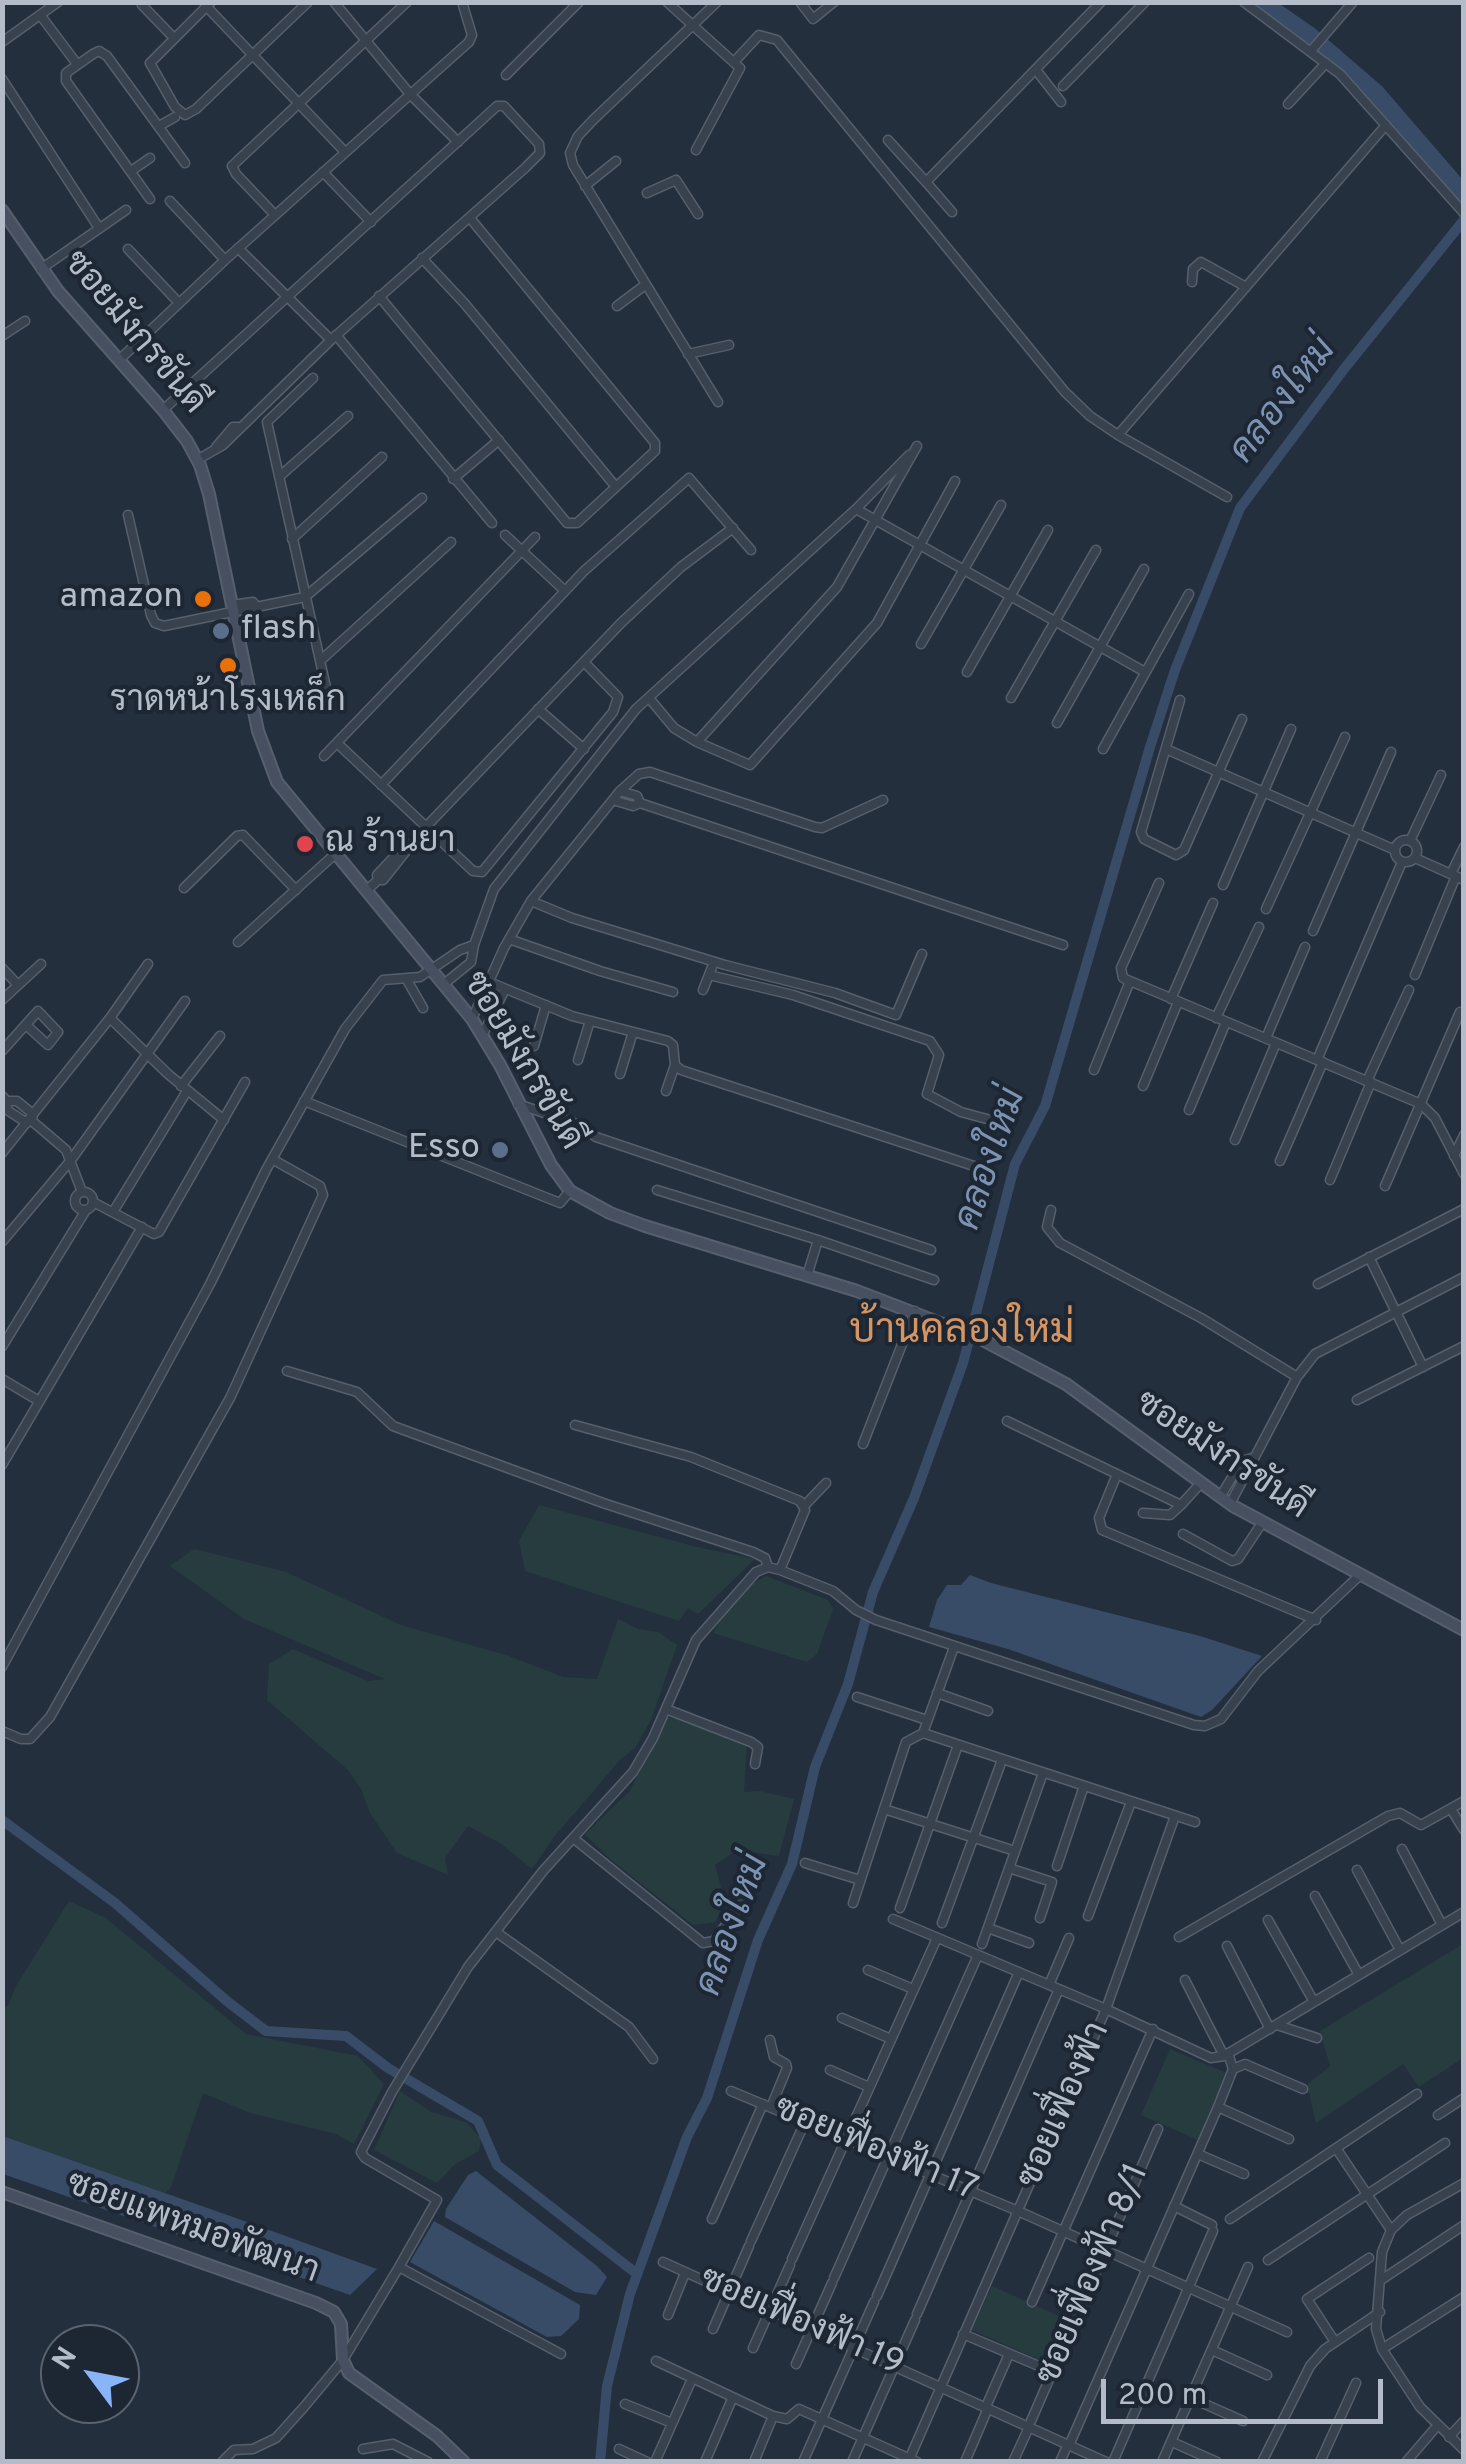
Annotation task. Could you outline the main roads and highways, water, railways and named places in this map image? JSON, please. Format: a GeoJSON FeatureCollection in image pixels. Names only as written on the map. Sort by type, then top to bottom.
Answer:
{"type":"FeatureCollection","features":[{"type":"Feature","properties":{"kind":"water"},"geometry":{"type":"Polygon","coordinates":[[[970,1575],[1262,1656],[1201,1717],[1008,1649],[929,1627],[937,1600],[947,1585],[961,1585],[970,1575]]]}},
{"type":"Feature","properties":{"kind":"water"},"geometry":{"type":"Polygon","coordinates":[[[3,2136],[377,2269],[350,2295],[3,2174],[3,2136]]]}},
{"type":"Feature","properties":{"kind":"water"},"geometry":{"type":"Polygon","coordinates":[[[476,2171],[597,2266],[607,2277],[596,2295],[575,2292],[445,2217],[468,2175],[476,2171]]]}},
{"type":"Feature","properties":{"kind":"water"},"geometry":{"type":"Polygon","coordinates":[[[434,2221],[580,2305],[579,2319],[561,2336],[547,2337],[410,2262],[434,2221]]]}},
{"type":"Feature","properties":{"kind":"waterway"},"geometry":{"type":"LineString","coordinates":[[1261,2],[1310,36],[1375,92],[1464,195]]}},
{"type":"Feature","properties":{"kind":"waterway","name":"คลองใหม่"},"geometry":{"type":"LineString","coordinates":[[600,2462],[607,2386],[630,2294],[687,2137],[707,2098],[758,1940],[792,1864],[815,1767],[848,1684],[873,1592],[914,1498],[963,1363],[1015,1164],[1045,1106],[1175,670],[1240,508],[1344,369],[1464,220]]}},
{"type":"Feature","properties":{"kind":"waterway"},"geometry":{"type":"LineString","coordinates":[[2,1820],[115,1903],[266,2031],[346,2036],[388,2068],[478,2121],[497,2165],[637,2274]]}},
{"type":"Feature","properties":{"kind":"place","name":"amazon"},"geometry":{"type":"Point","coordinates":[203,599]}},
{"type":"Feature","properties":{"kind":"place","name":"flash"},"geometry":{"type":"Point","coordinates":[221,631]}},
{"type":"Feature","properties":{"kind":"place","name":"ราดหน้าโรงเหล็ก"},"geometry":{"type":"Point","coordinates":[228,666]}},
{"type":"Feature","properties":{"kind":"place","name":"ณ ร้านยา"},"geometry":{"type":"Point","coordinates":[305,844]}},
{"type":"Feature","properties":{"kind":"place","name":"Esso"},"geometry":{"type":"Point","coordinates":[500,1150]}},
{"type":"Feature","properties":{"kind":"district","name":"บ้านคลองใหม่"},"geometry":{"type":"Point","coordinates":[962,1334]}}]}
